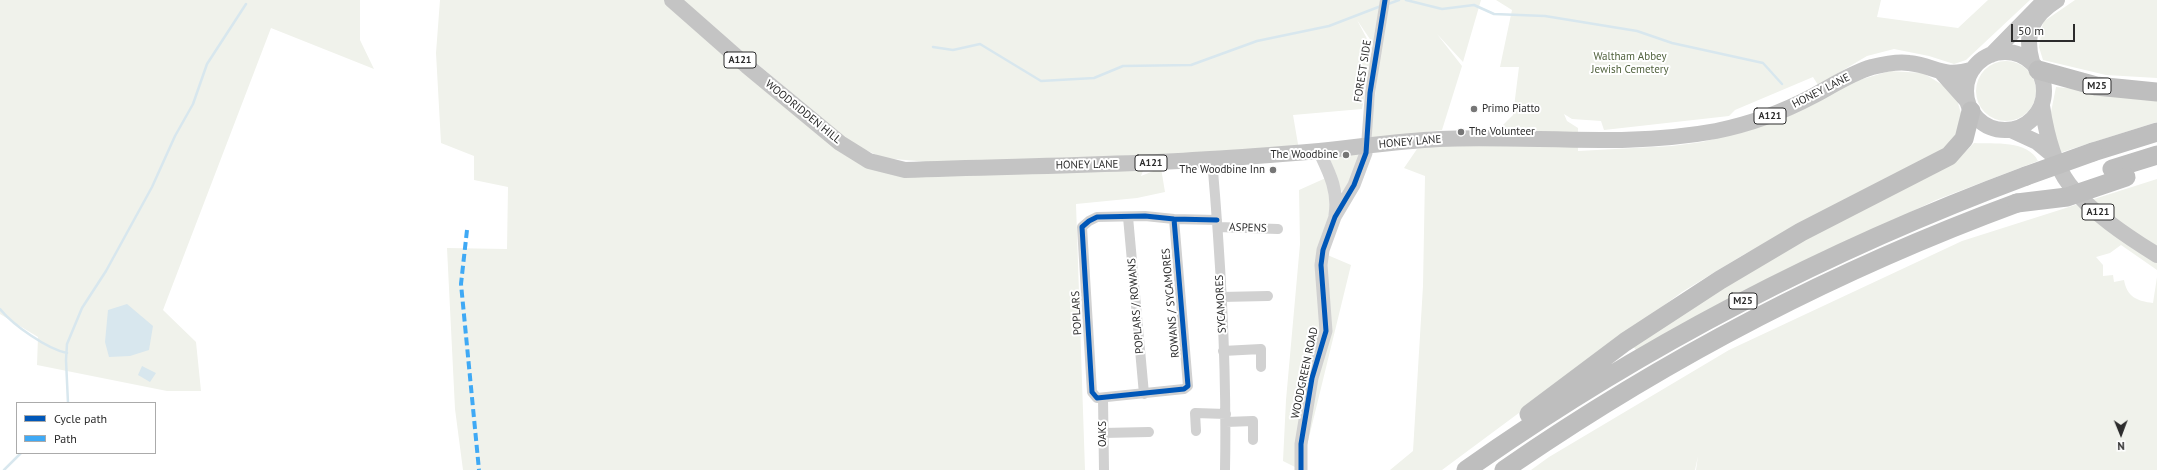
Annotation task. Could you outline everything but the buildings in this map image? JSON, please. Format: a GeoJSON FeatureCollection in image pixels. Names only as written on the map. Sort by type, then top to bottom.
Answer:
{"type":"FeatureCollection","features":[{"type":"Feature","properties":{"kind":"highway","name":"M25"},"geometry":{"type":"LineString","coordinates":[[2035,66],[2096,86],[2157,92]]}},
{"type":"Feature","properties":{"kind":"highway","name":"M25"},"geometry":{"type":"LineString","coordinates":[[1472,465],[1542,403],[1671,311],[1801,232],[1949,156],[1964,139],[1969,106]]}},
{"type":"Feature","properties":{"kind":"highway","name":"M25"},"geometry":{"type":"LineString","coordinates":[[1472,465],[1598,383],[1725,311],[1811,267],[1882,235],[2026,176],[2093,152],[2157,132]]}},
{"type":"Feature","properties":{"kind":"highway","name":"M25"},"geometry":{"type":"LineString","coordinates":[[2119,173],[2157,155]]}},
{"type":"Feature","properties":{"kind":"highway","name":"M25"},"geometry":{"type":"LineString","coordinates":[[1504,470],[1620,394],[1738,327],[1860,267],[1943,231],[2017,203],[2119,173],[2157,168]]}},
{"type":"Feature","properties":{"kind":"main road","name":"WOODRIDDEN HILL"},"geometry":{"type":"LineString","coordinates":[[672,0],[741,62],[840,142],[869,161],[886,166]]}},
{"type":"Feature","properties":{"kind":"main road"},"geometry":{"type":"LineString","coordinates":[[1991,55],[2045,0]]}},
{"type":"Feature","properties":{"kind":"main road"},"geometry":{"type":"LineString","coordinates":[[2035,66],[2014,53],[2002,52],[1984,58],[1973,69],[1967,83],[1969,106],[1981,122],[1990,127],[2002,130],[2012,130],[2029,122],[2042,106],[2044,86],[2028,48],[2029,33],[2037,17],[2057,0]]}},
{"type":"Feature","properties":{"kind":"main road","name":"HONEY LANE"},"geometry":{"type":"LineString","coordinates":[[886,166],[905,170],[1147,163],[1319,151],[1449,139],[1635,140],[1681,136],[1718,131],[1764,119],[1810,98],[1851,75],[1869,68],[1892,63],[1909,62],[1942,73],[1956,73],[1973,69]]}},
{"type":"Feature","properties":{"kind":"main road","name":"HONEY LANE"},"geometry":{"type":"LineString","coordinates":[[1942,73],[1969,106]]}},
{"type":"Feature","properties":{"kind":"main road","name":"A121"},"geometry":{"type":"LineString","coordinates":[[2042,106],[2054,156],[2068,184],[2085,201],[2131,239],[2157,255]]}},
{"type":"Feature","properties":{"kind":"main road","name":"A121"},"geometry":{"type":"LineString","coordinates":[[2012,130],[2037,142],[2054,156]]}},
{"type":"Feature","properties":{"kind":"street","name":"FOREST SIDE"},"geometry":{"type":"LineString","coordinates":[[1366,146],[1370,94],[1385,0]]}},
{"type":"Feature","properties":{"kind":"street","name":"WOODGREEN ROAD"},"geometry":{"type":"LineString","coordinates":[[1301,470],[1301,444],[1312,378],[1326,331],[1321,265],[1328,231],[1354,185],[1366,153],[1366,146]]}},
{"type":"Feature","properties":{"kind":"street","name":"WOODGREEN ROAD"},"geometry":{"type":"LineString","coordinates":[[1319,151],[1332,179],[1336,195],[1335,217]]}},
{"type":"Feature","properties":{"kind":"street","name":"SYCAMORES"},"geometry":{"type":"LineString","coordinates":[[1212,159],[1218,223],[1223,351],[1226,381],[1224,470]]}},
{"type":"Feature","properties":{"kind":"street","name":"POPLARS"},"geometry":{"type":"LineString","coordinates":[[1103,398],[1097,398],[1092,392],[1082,228],[1088,221],[1097,217],[1128,217]]}},
{"type":"Feature","properties":{"kind":"street","name":"ASPENS"},"geometry":{"type":"LineString","coordinates":[[1128,217],[1153,217],[1278,229]]}},
{"type":"Feature","properties":{"kind":"street","name":"POPLARS / ROWANS"},"geometry":{"type":"LineString","coordinates":[[1128,217],[1144,394]]}},
{"type":"Feature","properties":{"kind":"street","name":"ROWANS / SYCAMORES"},"geometry":{"type":"LineString","coordinates":[[1144,394],[1184,389],[1188,386],[1174,219]]}},
{"type":"Feature","properties":{"kind":"street"},"geometry":{"type":"LineString","coordinates":[[1221,297],[1268,296]]}},
{"type":"Feature","properties":{"kind":"street"},"geometry":{"type":"LineString","coordinates":[[1223,351],[1261,348],[1261,367]]}},
{"type":"Feature","properties":{"kind":"street"},"geometry":{"type":"LineString","coordinates":[[1103,398],[1144,394]]}},
{"type":"Feature","properties":{"kind":"street","name":"OAKS"},"geometry":{"type":"LineString","coordinates":[[1103,398],[1104,470]]}},
{"type":"Feature","properties":{"kind":"street"},"geometry":{"type":"LineString","coordinates":[[1196,431],[1195,413],[1253,421],[1253,440]]}},
{"type":"Feature","properties":{"kind":"street"},"geometry":{"type":"LineString","coordinates":[[1103,433],[1149,432]]}},
{"type":"Feature","properties":{"kind":"green space"},"geometry":{"type":"Polygon","coordinates":[[[0,0],[360,0],[360,40],[374,69],[271,28],[163,310],[196,342],[201,391],[167,391],[37,365],[38,337],[0,314],[0,0]]]}},
{"type":"Feature","properties":{"kind":"green space"},"geometry":{"type":"Polygon","coordinates":[[[440,0],[666,0],[867,164],[1144,168],[1141,176],[1161,168],[1165,192],[1137,198],[1076,204],[1085,470],[463,470],[455,409],[447,248],[507,249],[508,187],[474,180],[474,156],[441,143],[436,53],[440,0]]]}},
{"type":"Feature","properties":{"kind":"green space"},"geometry":{"type":"Polygon","coordinates":[[[681,0],[1481,0],[1463,62],[1437,34],[1462,66],[1442,130],[1370,139],[1380,54],[1357,20],[1373,50],[1362,109],[1293,115],[1299,150],[951,164],[883,158],[853,144],[681,0]]]}},
{"type":"Feature","properties":{"kind":"green space","name":"Waltham Abbey Jewish Cemetery"},"geometry":{"type":"Polygon","coordinates":[[[1496,0],[1881,0],[1877,17],[1958,28],[1988,0],[2030,0],[1966,60],[1954,64],[1929,56],[1894,49],[1867,56],[1818,85],[1813,77],[1735,110],[1729,116],[1604,130],[1601,121],[1572,119],[1564,114],[1567,121],[1578,128],[1578,151],[1672,146],[1702,142],[1745,131],[1856,81],[1890,71],[1923,73],[1946,87],[1957,100],[1961,113],[1961,125],[1950,147],[1743,255],[1682,292],[1442,470],[1390,470],[1413,451],[1423,286],[1425,176],[1404,168],[1417,149],[1433,145],[1484,144],[1513,115],[1519,67],[1500,67],[1512,10],[1496,0]]]}},
{"type":"Feature","properties":{"kind":"green space"},"geometry":{"type":"Polygon","coordinates":[[[2075,0],[2157,0],[2157,78],[2106,75],[2043,60],[2039,47],[2043,22],[2075,0]]]}},
{"type":"Feature","properties":{"kind":"green space"},"geometry":{"type":"Polygon","coordinates":[[[2000,61],[2012,61],[2023,66],[2031,74],[2036,85],[2034,103],[2023,116],[2012,121],[2000,121],[1989,116],[1981,108],[1976,97],[1976,85],[1981,74],[1989,66],[2000,61]]]}},
{"type":"Feature","properties":{"kind":"green space"},"geometry":{"type":"Polygon","coordinates":[[[2056,87],[2157,96],[2157,122],[2056,154],[2050,117],[2056,87]]]}},
{"type":"Feature","properties":{"kind":"green space"},"geometry":{"type":"Polygon","coordinates":[[[1974,143],[2010,144],[2019,146],[2027,149],[2038,161],[1936,200],[1724,301],[1636,350],[1631,344],[1803,238],[1955,162],[1974,143]]]}},
{"type":"Feature","properties":{"kind":"green space"},"geometry":{"type":"Polygon","coordinates":[[[1357,153],[1359,156],[1359,161],[1343,193],[1338,186],[1330,158],[1334,155],[1357,153]]]}},
{"type":"Feature","properties":{"kind":"green space"},"geometry":{"type":"Polygon","coordinates":[[[1328,177],[1333,214],[1318,251],[1351,265],[1301,470],[1283,461],[1286,400],[1300,244],[1299,190],[1328,177]]]}},
{"type":"Feature","properties":{"kind":"green space"},"geometry":{"type":"Polygon","coordinates":[[[2157,179],[2157,270],[2121,245],[2110,253],[2096,257],[2103,265],[2103,276],[2113,275],[2114,282],[2124,280],[2125,286],[2130,294],[2142,301],[2153,303],[2157,277],[2157,470],[1696,470],[1698,456],[1695,470],[1531,470],[1549,457],[1729,350],[1962,241],[2157,179]]]}},
{"type":"Feature","properties":{"kind":"shaded area"},"geometry":{"type":"Polygon","coordinates":[[[127,304],[153,326],[149,350],[130,356],[109,357],[105,342],[108,310],[127,304]]]}},
{"type":"Feature","properties":{"kind":"shaded area"},"geometry":{"type":"Polygon","coordinates":[[[142,366],[156,373],[150,382],[138,375],[142,366]]]}},
{"type":"Feature","properties":{"kind":"waterway"},"geometry":{"type":"LineString","coordinates":[[1388,4],[1399,0]]}},
{"type":"Feature","properties":{"kind":"waterway"},"geometry":{"type":"LineString","coordinates":[[1406,0],[1442,9],[1474,5],[1494,14],[1545,16],[1637,31],[1672,43],[1763,63],[1782,84]]}},
{"type":"Feature","properties":{"kind":"waterway"},"geometry":{"type":"LineString","coordinates":[[68,402],[66,360],[67,344],[82,308],[106,271],[152,187],[175,136],[193,104],[207,64],[246,4]]}},
{"type":"Feature","properties":{"kind":"waterway"},"geometry":{"type":"LineString","coordinates":[[933,47],[953,50],[980,44],[1041,81],[1094,78],[1123,66],[1191,65],[1257,41],[1329,26],[1381,6]]}},
{"type":"Feature","properties":{"kind":"waterway"},"geometry":{"type":"LineString","coordinates":[[0,309],[13,322],[40,342],[67,353]]}},
{"type":"Feature","properties":{"kind":"waterway"},"geometry":{"type":"LineString","coordinates":[[4,470],[20,454]]}},
{"type":"Feature","properties":{"kind":"marked path"},"geometry":{"type":"LineString","coordinates":[[467,230],[461,284],[479,470]]}},
{"type":"Feature","properties":{"kind":"cycle path"},"geometry":{"type":"LineString","coordinates":[[1301,470],[1301,444],[1312,378],[1326,331],[1321,265],[1323,250],[1335,217],[1354,185],[1366,153],[1370,93],[1385,0]]}},
{"type":"Feature","properties":{"kind":"cycle path"},"geometry":{"type":"LineString","coordinates":[[1174,219],[1188,386],[1184,389],[1097,398],[1092,392],[1082,227],[1097,217],[1145,216],[1174,219],[1217,220]]}},
{"type":"Feature","properties":{"kind":"place","name":"Primo Piatto"},"geometry":{"type":"Point","coordinates":[1474,109]}},
{"type":"Feature","properties":{"kind":"place","name":"The Volunteer"},"geometry":{"type":"Point","coordinates":[1461,132]}},
{"type":"Feature","properties":{"kind":"place","name":"The Woodbine"},"geometry":{"type":"Point","coordinates":[1346,155]}},
{"type":"Feature","properties":{"kind":"place","name":"The Woodbine Inn"},"geometry":{"type":"Point","coordinates":[1273,170]}}]}
